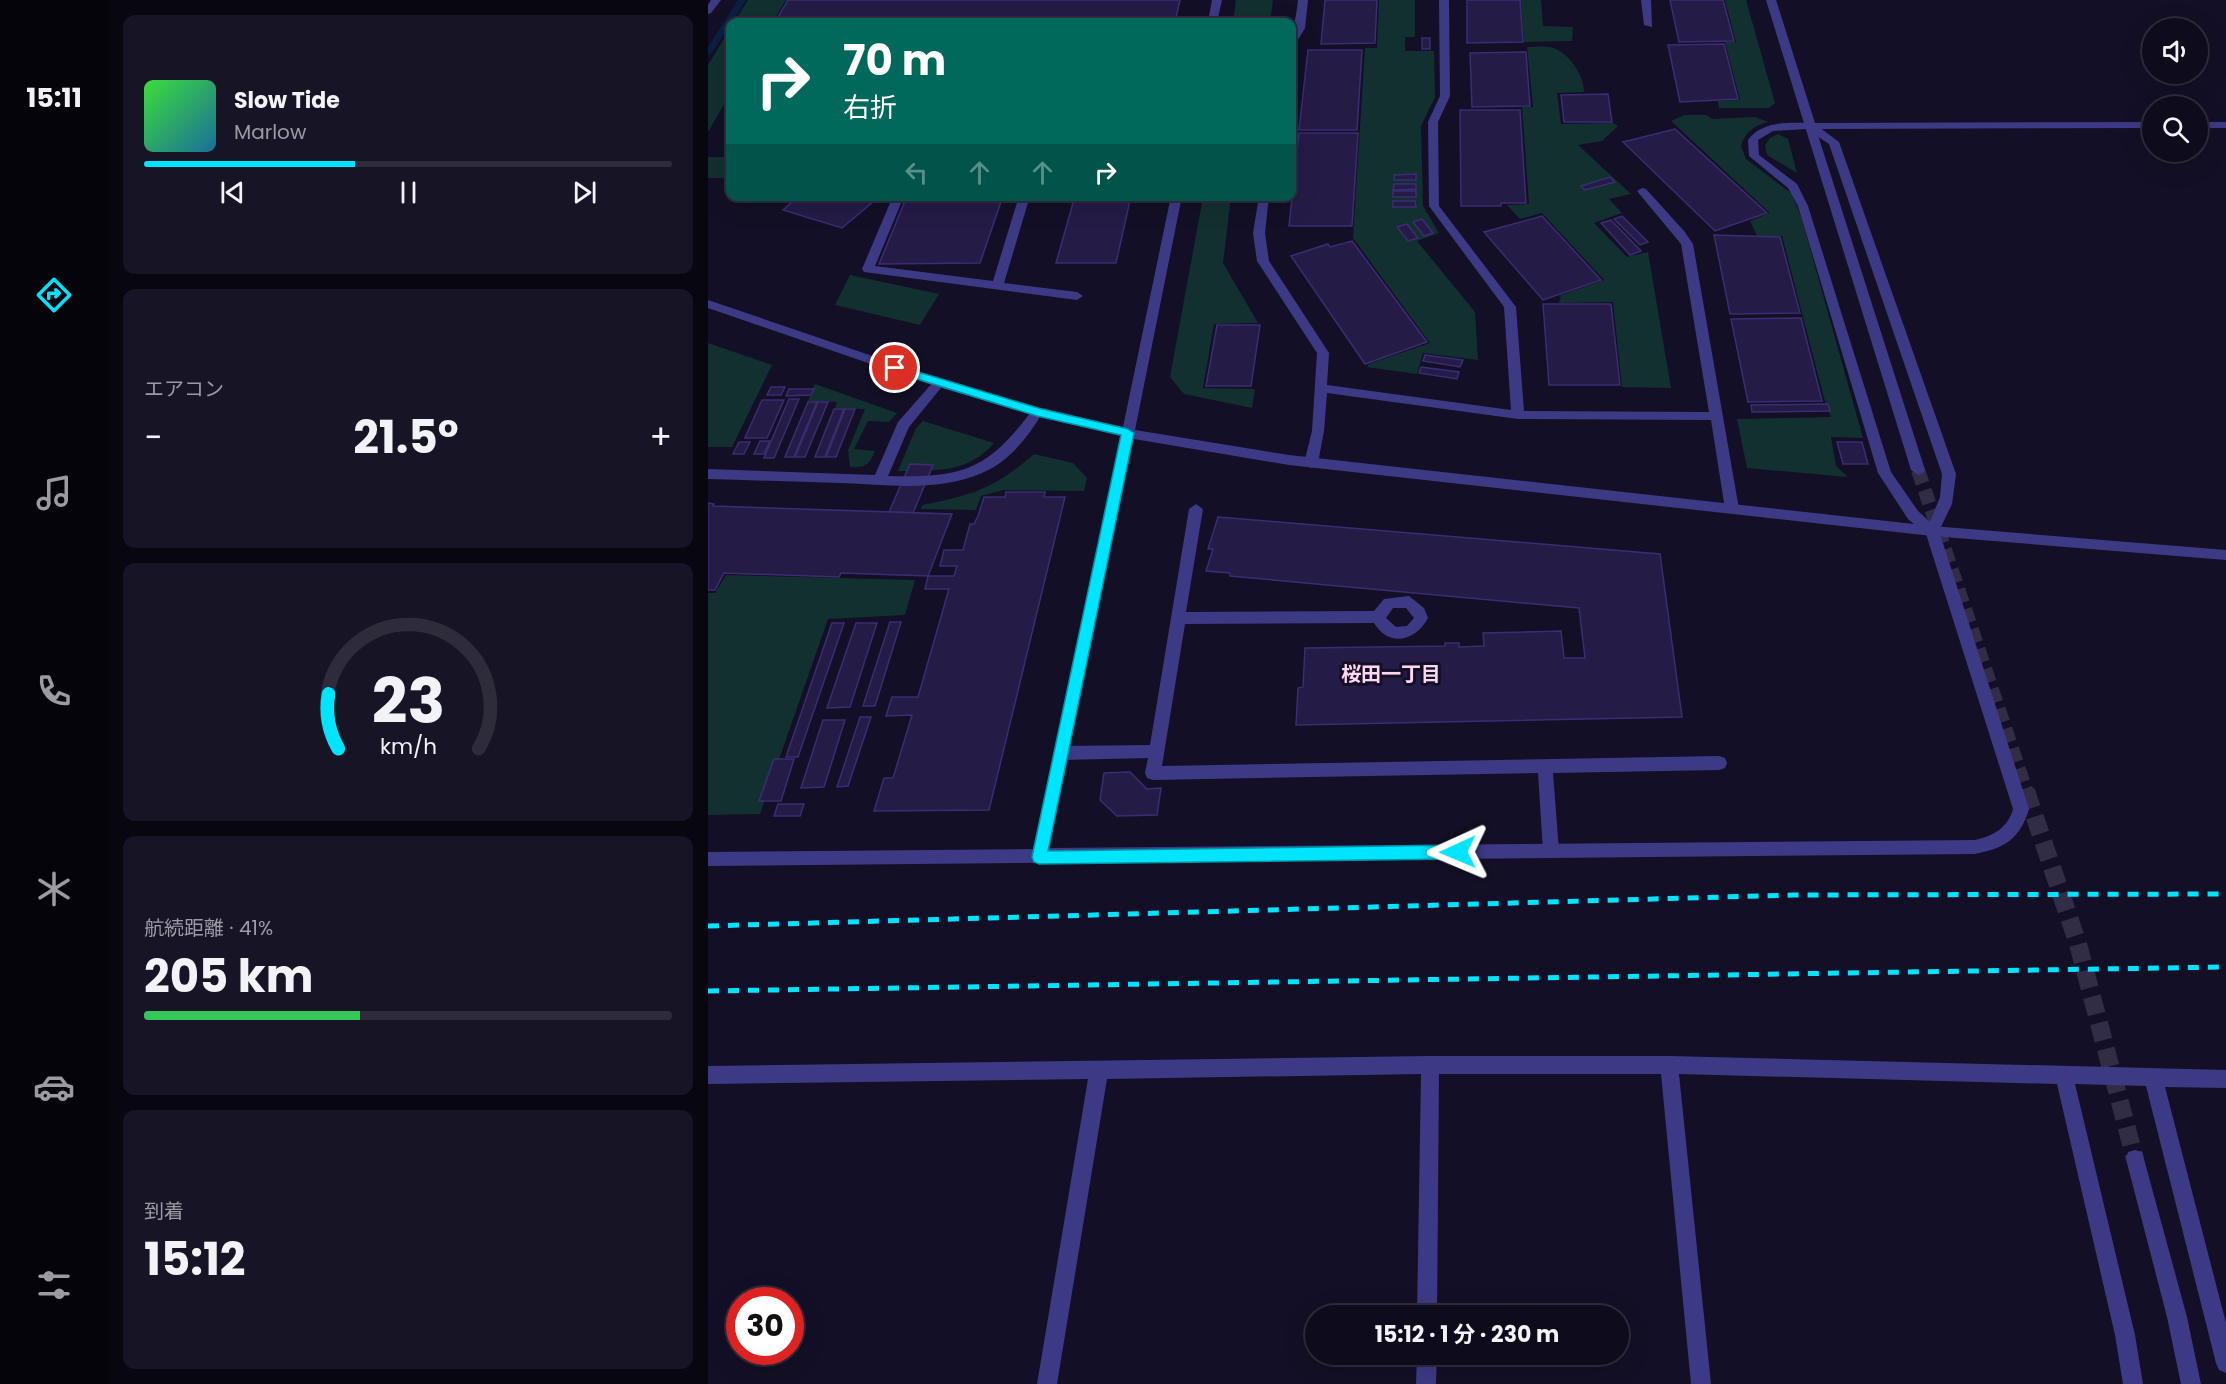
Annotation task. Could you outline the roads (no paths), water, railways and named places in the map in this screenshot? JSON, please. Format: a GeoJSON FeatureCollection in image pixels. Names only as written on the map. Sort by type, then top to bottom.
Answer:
{"type":"FeatureCollection","features":[{"type":"Feature","properties":{"kind":"street"},"geometry":{"type":"LineString","coordinates":[[708,11],[716,0]]}},
{"type":"Feature","properties":{"kind":"street"},"geometry":{"type":"LineString","coordinates":[[1214,18],[1217,0]]}},
{"type":"Feature","properties":{"kind":"street"},"geometry":{"type":"LineString","coordinates":[[1296,36],[1300,28],[1303,0]]}},
{"type":"Feature","properties":{"kind":"street"},"geometry":{"type":"LineString","coordinates":[[1444,0],[1446,96],[1433,122],[1434,206],[1509,307],[1518,415]]}},
{"type":"Feature","properties":{"kind":"street"},"geometry":{"type":"LineString","coordinates":[[1646,0],[1649,25]]}},
{"type":"Feature","properties":{"kind":"street"},"geometry":{"type":"LineString","coordinates":[[1771,0],[1918,470]]}},
{"type":"Feature","properties":{"kind":"street"},"geometry":{"type":"LineString","coordinates":[[708,859],[1975,847],[1995,843],[2017,823],[2021,809],[1932,531],[1913,515],[1885,473],[1798,196],[1793,186],[1754,156],[1751,149],[1752,141],[1760,132],[1773,127],[2142,125]]}},
{"type":"Feature","properties":{"kind":"street"},"geometry":{"type":"LineString","coordinates":[[2208,125],[2226,125]]}},
{"type":"Feature","properties":{"kind":"street"},"geometry":{"type":"LineString","coordinates":[[1809,126],[1834,142],[1949,474],[1949,495],[1942,515],[1932,531]]}},
{"type":"Feature","properties":{"kind":"street"},"geometry":{"type":"LineString","coordinates":[[1642,191],[1687,244],[1732,509]]}},
{"type":"Feature","properties":{"kind":"street"},"geometry":{"type":"LineString","coordinates":[[897,201],[868,269],[1077,296]]}},
{"type":"Feature","properties":{"kind":"street"},"geometry":{"type":"LineString","coordinates":[[997,286],[1023,201]]}},
{"type":"Feature","properties":{"kind":"street"},"geometry":{"type":"LineString","coordinates":[[1039,857],[1176,201]]}},
{"type":"Feature","properties":{"kind":"street"},"geometry":{"type":"LineString","coordinates":[[1263,201],[1259,233],[1263,261],[1323,353],[1318,431],[1311,463]]}},
{"type":"Feature","properties":{"kind":"street"},"geometry":{"type":"LineString","coordinates":[[708,304],[939,383],[1037,412],[1128,433],[1311,463],[1932,531],[2226,555]]}},
{"type":"Feature","properties":{"kind":"street"},"geometry":{"type":"LineString","coordinates":[[880,480],[903,425],[939,383]]}},
{"type":"Feature","properties":{"kind":"street"},"geometry":{"type":"LineString","coordinates":[[1320,388],[1518,415],[1716,416]]}},
{"type":"Feature","properties":{"kind":"street"},"geometry":{"type":"LineString","coordinates":[[708,474],[929,482],[950,479],[980,470],[1009,449],[1037,412]]}},
{"type":"Feature","properties":{"kind":"street"},"geometry":{"type":"LineString","coordinates":[[1196,509],[1154,773],[1719,764]]}},
{"type":"Feature","properties":{"kind":"street"},"geometry":{"type":"LineString","coordinates":[[1179,618],[1378,617]]}},
{"type":"Feature","properties":{"kind":"street"},"geometry":{"type":"LineString","coordinates":[[1061,753],[1157,751]]}},
{"type":"Feature","properties":{"kind":"street"},"geometry":{"type":"LineString","coordinates":[[1545,767],[1551,851]]}},
{"type":"Feature","properties":{"kind":"street"},"geometry":{"type":"LineString","coordinates":[[1427,1305],[1430,1065]]}},
{"type":"Feature","properties":{"kind":"street"},"geometry":{"type":"LineString","coordinates":[[708,1075],[1430,1065],[1669,1065],[2226,1079]]}},
{"type":"Feature","properties":{"kind":"street"},"geometry":{"type":"LineString","coordinates":[[1669,1065],[1701,1384]]}},
{"type":"Feature","properties":{"kind":"street"},"geometry":{"type":"LineString","coordinates":[[1047,1384],[1099,1070]]}},
{"type":"Feature","properties":{"kind":"street"},"geometry":{"type":"LineString","coordinates":[[2064,1075],[2125,1335],[2133,1384]]}},
{"type":"Feature","properties":{"kind":"street"},"geometry":{"type":"LineString","coordinates":[[2153,1077],[2226,1363]]}},
{"type":"Feature","properties":{"kind":"street"},"geometry":{"type":"LineString","coordinates":[[2135,1159],[2177,1317],[2191,1384]]}},
{"type":"Feature","properties":{"kind":"street"},"geometry":{"type":"LineString","coordinates":[[1426,1365],[1426,1384]]}},
{"type":"Feature","properties":{"kind":"waterway"},"geometry":{"type":"LineString","coordinates":[[730,18],[742,0]]}},
{"type":"Feature","properties":{"kind":"waterway"},"geometry":{"type":"LineString","coordinates":[[708,53],[726,25]]}},
{"type":"Feature","properties":{"kind":"tunnel"},"geometry":{"type":"LineString","coordinates":[[1918,470],[2027,793]]}},
{"type":"Feature","properties":{"kind":"tunnel"},"geometry":{"type":"LineString","coordinates":[[2026,791],[2078,944],[2135,1159]]}},
{"type":"Feature","properties":{"kind":"railway"},"geometry":{"type":"LineString","coordinates":[[708,926],[1793,895],[2226,894]]}},
{"type":"Feature","properties":{"kind":"railway"},"geometry":{"type":"LineString","coordinates":[[708,991],[2226,967]]}},
{"type":"Feature","properties":{"kind":"district","name":"桜田一丁目"},"geometry":{"type":"Point","coordinates":[1391,674]}}]}
